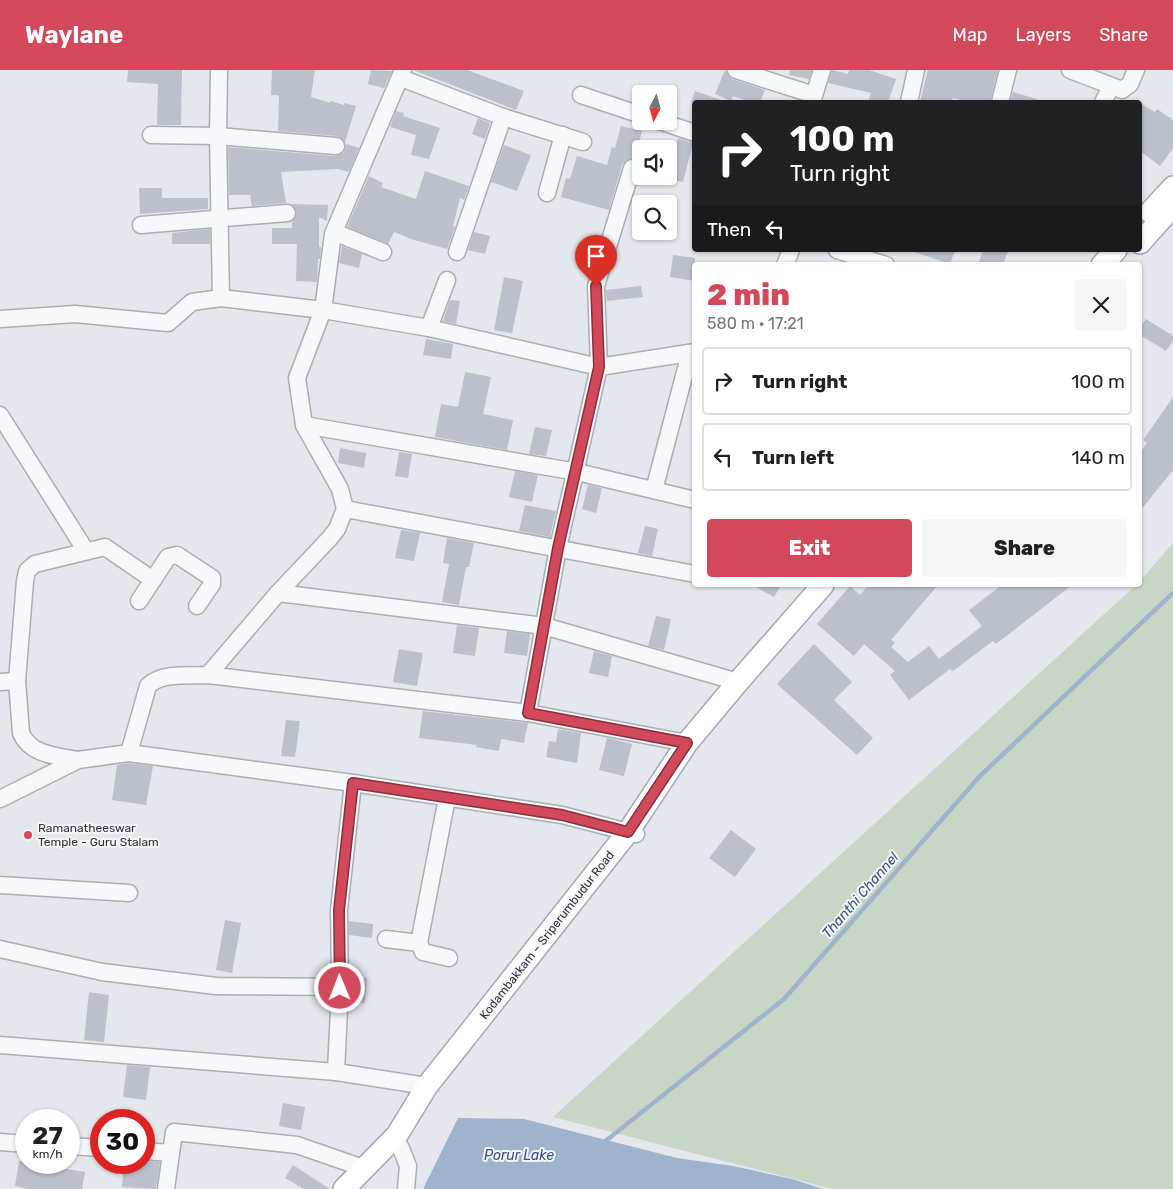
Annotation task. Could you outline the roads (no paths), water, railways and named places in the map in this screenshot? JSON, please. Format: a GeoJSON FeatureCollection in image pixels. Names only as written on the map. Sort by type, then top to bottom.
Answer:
{"type":"FeatureCollection","features":[{"type":"Feature","properties":{"kind":"main road"},"geometry":{"type":"LineString","coordinates":[[1142,221],[1173,186]]}},
{"type":"Feature","properties":{"kind":"main road"},"geometry":{"type":"LineString","coordinates":[[1142,241],[1173,206]]}},
{"type":"Feature","properties":{"kind":"main road"},"geometry":{"type":"LineString","coordinates":[[1105,262],[1114,252]]}},
{"type":"Feature","properties":{"kind":"main road"},"geometry":{"type":"LineString","coordinates":[[1123,262],[1132,252]]}},
{"type":"Feature","properties":{"kind":"main road","name":"Kodambakkam – Sriperumbudur Road"},"geometry":{"type":"LineString","coordinates":[[633,833],[687,743],[821,587]]}},
{"type":"Feature","properties":{"kind":"main road","name":"Kodambakkam – Sriperumbudur Road"},"geometry":{"type":"LineString","coordinates":[[344,1189],[364,1179],[374,1178],[400,1146],[457,1060],[696,750],[755,678],[837,587]]}},
{"type":"Feature","properties":{"kind":"main road","name":"Kodambakkam – Sriperumbudur Road"},"geometry":{"type":"LineString","coordinates":[[364,1179],[397,1135],[427,1086],[457,1060]]}},
{"type":"Feature","properties":{"kind":"street"},"geometry":{"type":"LineString","coordinates":[[219,70],[218,136],[221,298]]}},
{"type":"Feature","properties":{"kind":"street"},"geometry":{"type":"LineString","coordinates":[[736,70],[813,99],[822,70]]}},
{"type":"Feature","properties":{"kind":"street"},"geometry":{"type":"LineString","coordinates":[[908,100],[916,70]]}},
{"type":"Feature","properties":{"kind":"street"},"geometry":{"type":"LineString","coordinates":[[1000,100],[1008,70]]}},
{"type":"Feature","properties":{"kind":"street"},"geometry":{"type":"LineString","coordinates":[[1070,70],[1122,90],[1126,88],[1136,70]]}},
{"type":"Feature","properties":{"kind":"street"},"geometry":{"type":"LineString","coordinates":[[208,674],[278,593],[337,529],[345,509],[340,489],[304,425],[297,378],[323,310],[334,232],[402,74],[503,118],[583,142]]}},
{"type":"Feature","properties":{"kind":"street"},"geometry":{"type":"LineString","coordinates":[[1104,100],[1111,87]]}},
{"type":"Feature","properties":{"kind":"street"},"geometry":{"type":"LineString","coordinates":[[581,96],[632,112]]}},
{"type":"Feature","properties":{"kind":"street"},"geometry":{"type":"LineString","coordinates":[[457,252],[503,118]]}},
{"type":"Feature","properties":{"kind":"street"},"geometry":{"type":"LineString","coordinates":[[678,127],[692,132]]}},
{"type":"Feature","properties":{"kind":"street"},"geometry":{"type":"LineString","coordinates":[[151,135],[218,136],[336,146]]}},
{"type":"Feature","properties":{"kind":"street"},"geometry":{"type":"LineString","coordinates":[[547,193],[563,135]]}},
{"type":"Feature","properties":{"kind":"street"},"geometry":{"type":"LineString","coordinates":[[528,713],[558,548],[577,472],[599,367],[596,286],[632,168]]}},
{"type":"Feature","properties":{"kind":"street"},"geometry":{"type":"LineString","coordinates":[[140,225],[219,217],[287,213]]}},
{"type":"Feature","properties":{"kind":"street"},"geometry":{"type":"LineString","coordinates":[[334,232],[384,252]]}},
{"type":"Feature","properties":{"kind":"street"},"geometry":{"type":"LineString","coordinates":[[854,252],[872,254],[882,262]]}},
{"type":"Feature","properties":{"kind":"street"},"geometry":{"type":"LineString","coordinates":[[428,328],[447,280]]}},
{"type":"Feature","properties":{"kind":"street"},"geometry":{"type":"LineString","coordinates":[[0,319],[75,314],[168,323],[192,302],[221,298],[323,310],[428,328],[599,367],[692,353],[654,490]]}},
{"type":"Feature","properties":{"kind":"street"},"geometry":{"type":"LineString","coordinates":[[0,415],[86,551]]}},
{"type":"Feature","properties":{"kind":"street"},"geometry":{"type":"LineString","coordinates":[[304,425],[577,472],[692,499]]}},
{"type":"Feature","properties":{"kind":"street"},"geometry":{"type":"LineString","coordinates":[[345,509],[692,573]]}},
{"type":"Feature","properties":{"kind":"street"},"geometry":{"type":"LineString","coordinates":[[78,760],[36,750],[24,741],[21,733],[17,681],[24,581],[27,571],[35,564],[99,548],[110,549],[153,580]]}},
{"type":"Feature","properties":{"kind":"street"},"geometry":{"type":"LineString","coordinates":[[139,601],[168,557],[172,555],[181,556],[212,578],[212,584],[197,606]]}},
{"type":"Feature","properties":{"kind":"street"},"geometry":{"type":"LineString","coordinates":[[278,593],[544,626],[738,682]]}},
{"type":"Feature","properties":{"kind":"street"},"geometry":{"type":"LineString","coordinates":[[129,753],[144,694],[148,686],[154,680],[163,677],[208,674],[528,713],[687,743]]}},
{"type":"Feature","properties":{"kind":"street"},"geometry":{"type":"LineString","coordinates":[[0,682],[17,681]]}},
{"type":"Feature","properties":{"kind":"street"},"geometry":{"type":"LineString","coordinates":[[0,799],[78,760],[129,753],[353,783],[562,815],[633,833]]}},
{"type":"Feature","properties":{"kind":"street"},"geometry":{"type":"LineString","coordinates":[[336,1072],[340,988],[339,910],[353,783]]}},
{"type":"Feature","properties":{"kind":"street"},"geometry":{"type":"LineString","coordinates":[[447,798],[419,943],[423,952],[450,958]]}},
{"type":"Feature","properties":{"kind":"street"},"geometry":{"type":"LineString","coordinates":[[0,885],[129,893]]}},
{"type":"Feature","properties":{"kind":"street"},"geometry":{"type":"LineString","coordinates":[[386,939],[419,943]]}},
{"type":"Feature","properties":{"kind":"street"},"geometry":{"type":"LineString","coordinates":[[0,949],[102,972],[216,986],[340,988]]}},
{"type":"Feature","properties":{"kind":"street"},"geometry":{"type":"LineString","coordinates":[[0,1045],[336,1072],[427,1086]]}},
{"type":"Feature","properties":{"kind":"street"},"geometry":{"type":"LineString","coordinates":[[166,1189],[174,1132],[297,1145],[364,1179]]}},
{"type":"Feature","properties":{"kind":"street"},"geometry":{"type":"LineString","coordinates":[[0,1142],[15,1143]]}},
{"type":"Feature","properties":{"kind":"street"},"geometry":{"type":"LineString","coordinates":[[400,1146],[408,1166],[406,1189]]}},
{"type":"Feature","properties":{"kind":"street"},"geometry":{"type":"LineString","coordinates":[[155,1152],[171,1153]]}},
{"type":"Feature","properties":{"kind":"water","name":"Porur Lake"},"geometry":{"type":"Polygon","coordinates":[[[458,1118],[524,1119],[677,1158],[733,1166],[792,1179],[823,1189],[423,1189],[458,1118]]]}},
{"type":"Feature","properties":{"kind":"waterway","name":"Thanthi Channel"},"geometry":{"type":"LineString","coordinates":[[603,1143],[784,999],[980,776],[1173,593]]}},
{"type":"Feature","properties":{"kind":"place","name":"Ramanatheeswar Temple - Guru Stalam"},"geometry":{"type":"Point","coordinates":[28,835]}}]}
